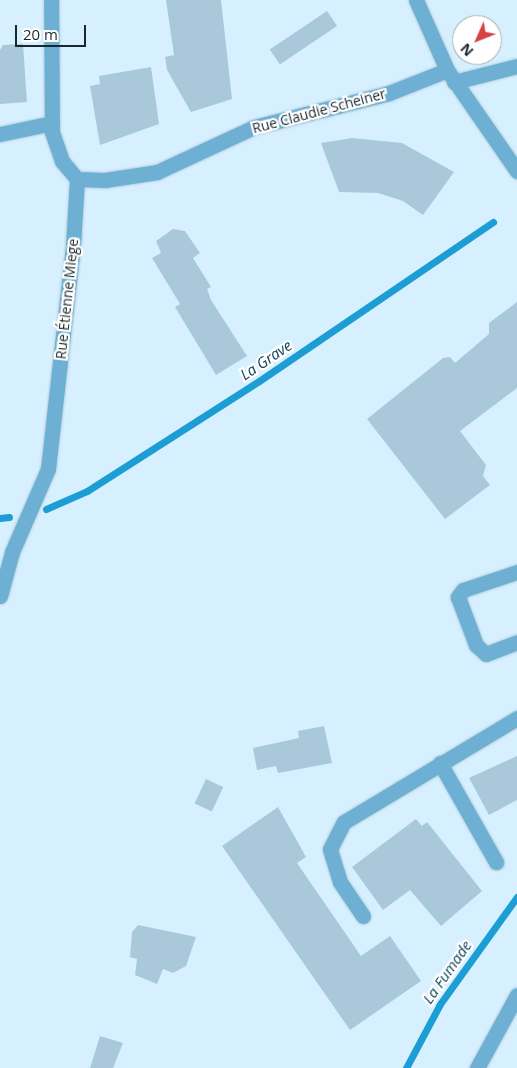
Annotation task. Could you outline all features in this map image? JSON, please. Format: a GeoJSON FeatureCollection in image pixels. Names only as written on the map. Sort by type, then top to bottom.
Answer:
{"type":"FeatureCollection","features":[{"type":"Feature","properties":{"kind":"street"},"geometry":{"type":"LineString","coordinates":[[51,0],[52,123],[62,161],[77,179]]}},
{"type":"Feature","properties":{"kind":"street"},"geometry":{"type":"LineString","coordinates":[[416,0],[451,76],[517,171]]}},
{"type":"Feature","properties":{"kind":"street","name":"Rue Claudie Scheiner"},"geometry":{"type":"LineString","coordinates":[[77,179],[105,180],[156,172],[254,127],[451,76],[517,66]]}},
{"type":"Feature","properties":{"kind":"street"},"geometry":{"type":"LineString","coordinates":[[0,134],[52,123]]}},
{"type":"Feature","properties":{"kind":"street","name":"Rue Étienne Miege"},"geometry":{"type":"LineString","coordinates":[[0,596],[12,552],[48,469],[77,179]]}},
{"type":"Feature","properties":{"kind":"street"},"geometry":{"type":"LineString","coordinates":[[517,572],[463,590],[458,597],[476,645],[486,654],[517,642]]}},
{"type":"Feature","properties":{"kind":"street"},"geometry":{"type":"LineString","coordinates":[[362,916],[340,882],[330,849],[344,822],[517,718]]}},
{"type":"Feature","properties":{"kind":"street"},"geometry":{"type":"LineString","coordinates":[[440,763],[496,862]]}},
{"type":"Feature","properties":{"kind":"street"},"geometry":{"type":"LineString","coordinates":[[477,1068],[517,995]]}},
{"type":"Feature","properties":{"kind":"building"},"geometry":{"type":"Polygon","coordinates":[[[166,0],[221,0],[232,99],[191,112],[167,70],[165,57],[174,55],[166,0]]]}},
{"type":"Feature","properties":{"kind":"building"},"geometry":{"type":"Polygon","coordinates":[[[327,11],[337,26],[280,65],[270,50],[327,11]]]}},
{"type":"Feature","properties":{"kind":"building"},"geometry":{"type":"Polygon","coordinates":[[[23,44],[27,102],[0,104],[0,50],[3,45],[23,44]]]}},
{"type":"Feature","properties":{"kind":"building"},"geometry":{"type":"Polygon","coordinates":[[[151,67],[159,124],[100,145],[90,86],[100,84],[99,76],[151,67]]]}},
{"type":"Feature","properties":{"kind":"building"},"geometry":{"type":"Polygon","coordinates":[[[352,138],[402,143],[454,172],[423,215],[403,201],[378,193],[339,192],[321,143],[352,138]]]}},
{"type":"Feature","properties":{"kind":"building"},"geometry":{"type":"Polygon","coordinates":[[[173,229],[185,231],[200,253],[193,258],[211,287],[207,289],[211,300],[247,356],[216,375],[175,307],[180,304],[152,258],[161,253],[156,241],[173,229]]]}},
{"type":"Feature","properties":{"kind":"building"},"geometry":{"type":"Polygon","coordinates":[[[517,302],[517,388],[460,431],[486,465],[483,476],[490,485],[445,519],[367,419],[443,358],[450,357],[455,363],[489,334],[489,323],[517,302]]]}},
{"type":"Feature","properties":{"kind":"building"},"geometry":{"type":"Polygon","coordinates":[[[324,726],[332,763],[278,773],[276,766],[257,770],[253,748],[299,738],[298,731],[324,726]]]}},
{"type":"Feature","properties":{"kind":"building"},"geometry":{"type":"Polygon","coordinates":[[[517,756],[517,800],[489,815],[469,778],[517,756]]]}},
{"type":"Feature","properties":{"kind":"building"},"geometry":{"type":"Polygon","coordinates":[[[206,779],[223,787],[212,812],[195,803],[206,779]]]}},
{"type":"Feature","properties":{"kind":"building"},"geometry":{"type":"Polygon","coordinates":[[[278,807],[306,857],[297,863],[361,956],[390,936],[421,981],[350,1030],[222,846],[278,807]]]}},
{"type":"Feature","properties":{"kind":"building"},"geometry":{"type":"Polygon","coordinates":[[[416,819],[422,826],[427,822],[482,891],[441,926],[410,890],[383,910],[352,867],[416,819]]]}},
{"type":"Feature","properties":{"kind":"building"},"geometry":{"type":"Polygon","coordinates":[[[138,925],[196,937],[186,966],[173,973],[163,969],[157,984],[135,975],[137,959],[130,957],[132,932],[138,925]]]}},
{"type":"Feature","properties":{"kind":"building"},"geometry":{"type":"Polygon","coordinates":[[[100,1036],[123,1043],[113,1068],[90,1068],[100,1036]]]}},
{"type":"Feature","properties":{"kind":"waterway","name":"La Grave"},"geometry":{"type":"LineString","coordinates":[[46,509],[87,491],[259,381],[493,222]]}},
{"type":"Feature","properties":{"kind":"waterway","name":"La Grave"},"geometry":{"type":"LineString","coordinates":[[0,518],[9,517]]}},
{"type":"Feature","properties":{"kind":"waterway","name":"La Fumade"},"geometry":{"type":"LineString","coordinates":[[406,1068],[440,1004],[517,897]]}}]}
